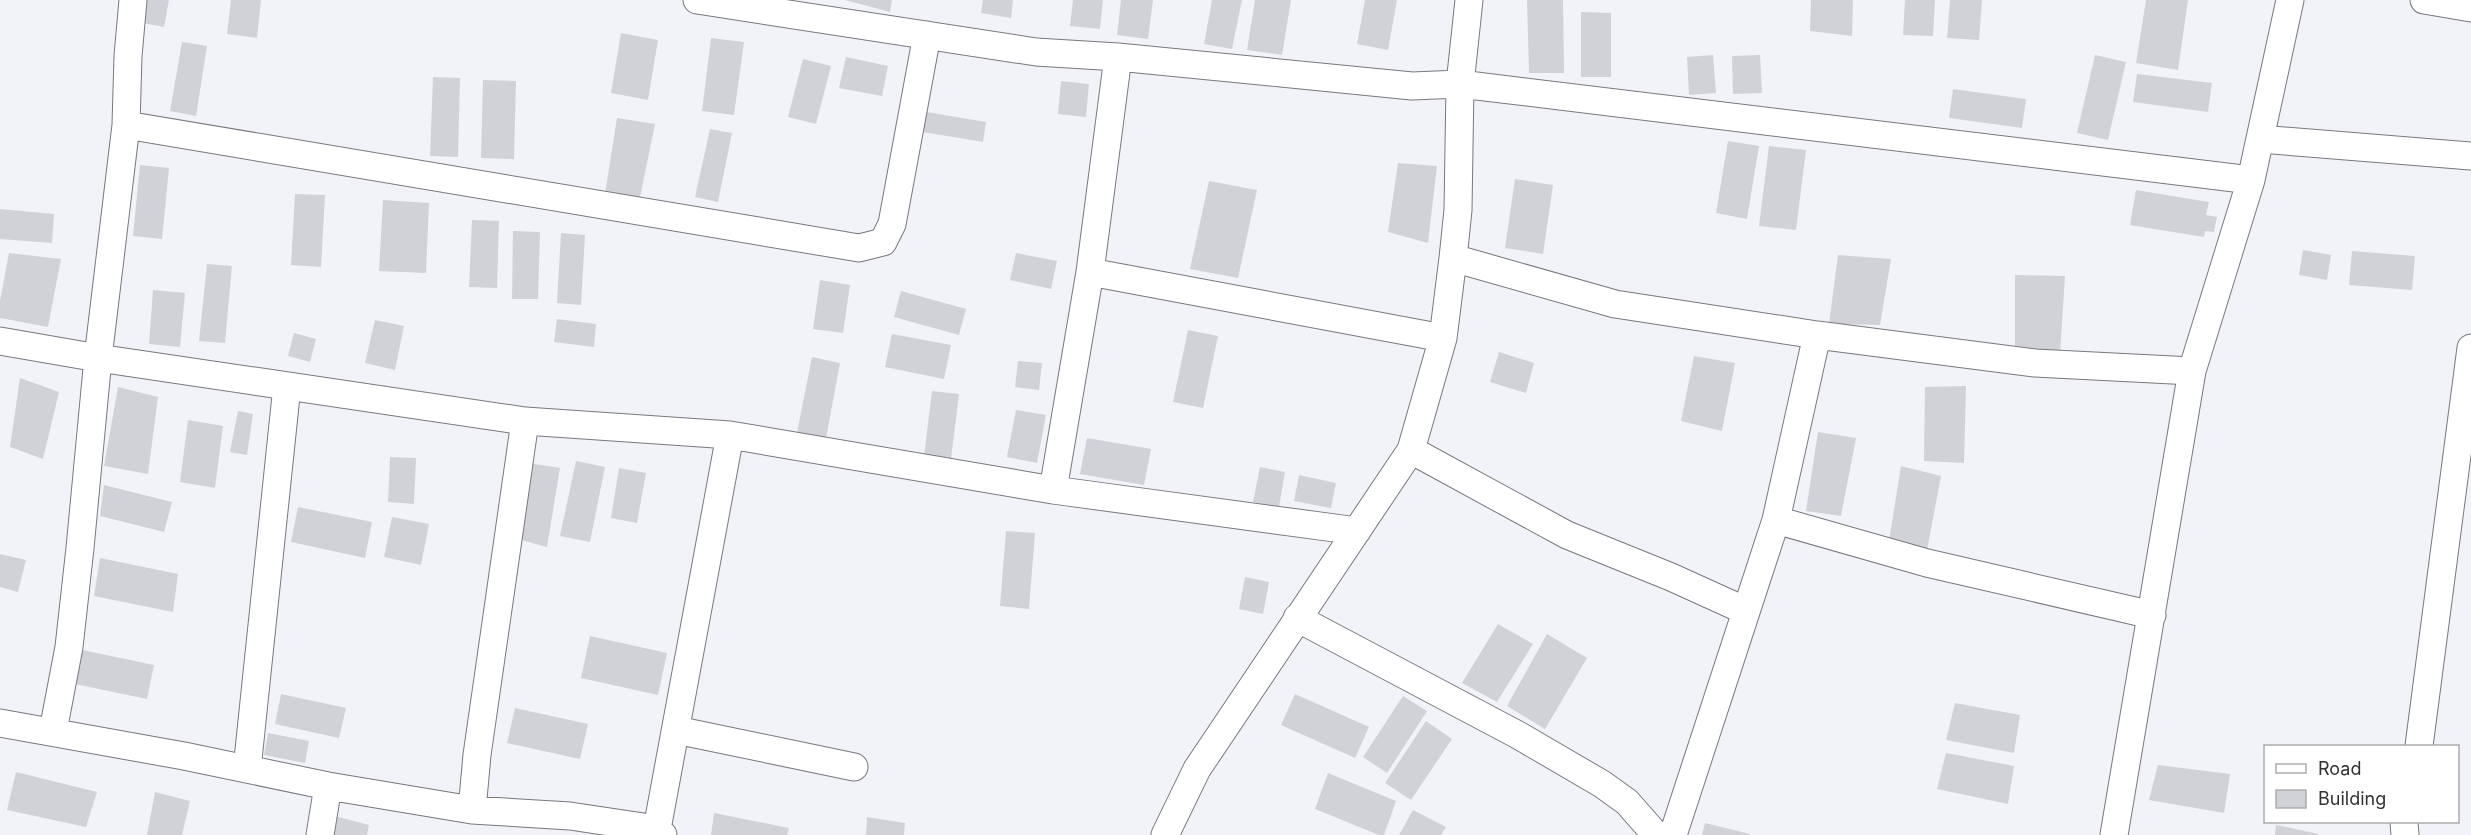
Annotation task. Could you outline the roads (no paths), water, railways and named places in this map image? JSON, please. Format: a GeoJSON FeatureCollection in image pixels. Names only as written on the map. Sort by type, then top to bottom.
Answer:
{"type":"FeatureCollection","features":[{"type":"Feature","properties":{"kind":"street"},"geometry":{"type":"LineString","coordinates":[[53,731],[69,647],[98,358],[126,125],[128,56],[133,0]]}},
{"type":"Feature","properties":{"kind":"street"},"geometry":{"type":"LineString","coordinates":[[697,0],[1036,52],[1118,57],[1412,86],[1460,84],[2250,180]]}},
{"type":"Feature","properties":{"kind":"street"},"geometry":{"type":"LineString","coordinates":[[1166,835],[1197,769],[1411,450],[1443,338],[1454,258],[1458,210],[1460,84],[1469,0]]}},
{"type":"Feature","properties":{"kind":"street"},"geometry":{"type":"LineString","coordinates":[[2114,835],[2192,371],[2250,180],[2290,0]]}},
{"type":"Feature","properties":{"kind":"street"},"geometry":{"type":"LineString","coordinates":[[2424,0],[2471,8]]}},
{"type":"Feature","properties":{"kind":"street"},"geometry":{"type":"LineString","coordinates":[[126,125],[859,248],[884,242],[892,224],[927,35]]}},
{"type":"Feature","properties":{"kind":"street"},"geometry":{"type":"LineString","coordinates":[[1053,490],[1090,272],[1118,57]]}},
{"type":"Feature","properties":{"kind":"street"},"geometry":{"type":"LineString","coordinates":[[2260,139],[2471,156]]}},
{"type":"Feature","properties":{"kind":"street"},"geometry":{"type":"LineString","coordinates":[[1454,258],[1616,304],[1817,335],[2035,363],[2192,371]]}},
{"type":"Feature","properties":{"kind":"street"},"geometry":{"type":"LineString","coordinates":[[1090,272],[1443,338]]}},
{"type":"Feature","properties":{"kind":"street"},"geometry":{"type":"LineString","coordinates":[[1673,835],[1776,520],[1817,335]]}},
{"type":"Feature","properties":{"kind":"street"},"geometry":{"type":"LineString","coordinates":[[0,341],[98,358],[525,420],[730,435],[1053,490],[1357,531]]}},
{"type":"Feature","properties":{"kind":"street"},"geometry":{"type":"LineString","coordinates":[[2419,745],[2470,380],[2471,348]]}},
{"type":"Feature","properties":{"kind":"street"},"geometry":{"type":"LineString","coordinates":[[246,769],[287,386]]}},
{"type":"Feature","properties":{"kind":"street"},"geometry":{"type":"LineString","coordinates":[[472,810],[477,755],[525,420]]}},
{"type":"Feature","properties":{"kind":"street"},"geometry":{"type":"LineString","coordinates":[[0,723],[53,731],[328,786],[472,810],[526,824],[570,816],[660,832],[676,730],[730,435]]}},
{"type":"Feature","properties":{"kind":"street"},"geometry":{"type":"LineString","coordinates":[[1411,450],[1568,535],[1671,577],[1746,611]]}},
{"type":"Feature","properties":{"kind":"street"},"geometry":{"type":"LineString","coordinates":[[1776,520],[1927,563],[2151,615]]}},
{"type":"Feature","properties":{"kind":"street"},"geometry":{"type":"LineString","coordinates":[[1297,618],[1518,735],[1602,784],[1627,802],[1656,835]]}},
{"type":"Feature","properties":{"kind":"street"},"geometry":{"type":"LineString","coordinates":[[676,730],[854,767]]}},
{"type":"Feature","properties":{"kind":"street"},"geometry":{"type":"LineString","coordinates":[[320,835],[328,786]]}}]}
